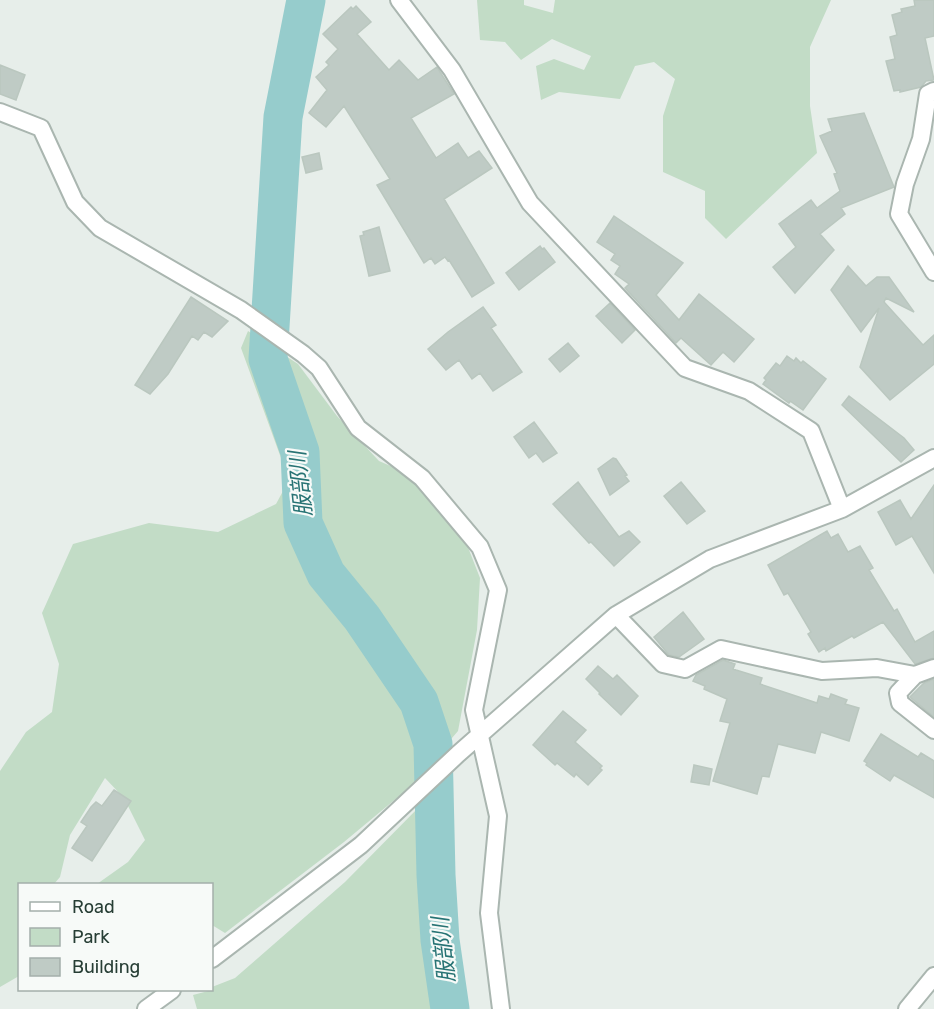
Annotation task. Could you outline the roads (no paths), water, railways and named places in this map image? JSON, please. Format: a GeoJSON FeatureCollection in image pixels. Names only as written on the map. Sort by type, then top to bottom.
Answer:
{"type":"FeatureCollection","features":[{"type":"Feature","properties":{"kind":"street"},"geometry":{"type":"LineString","coordinates":[[399,0],[452,70],[530,203],[685,368],[749,391],[811,431],[842,509]]}},
{"type":"Feature","properties":{"kind":"street"},"geometry":{"type":"LineString","coordinates":[[934,91],[928,94],[921,139],[905,183],[899,214],[934,272]]}},
{"type":"Feature","properties":{"kind":"street"},"geometry":{"type":"LineString","coordinates":[[0,112],[41,128],[75,202],[100,228],[241,310],[319,368],[358,428],[423,478],[480,548],[498,590],[474,710],[498,816],[489,913],[501,1009]]}},
{"type":"Feature","properties":{"kind":"street"},"geometry":{"type":"LineString","coordinates":[[213,958],[361,845],[458,754],[616,615],[710,559],[842,509],[934,458]]}},
{"type":"Feature","properties":{"kind":"street"},"geometry":{"type":"LineString","coordinates":[[616,615],[663,664],[685,669],[721,649],[822,671],[878,668],[915,675]]}},
{"type":"Feature","properties":{"kind":"street"},"geometry":{"type":"LineString","coordinates":[[934,668],[915,675],[898,693],[900,703],[934,730]]}},
{"type":"Feature","properties":{"kind":"street"},"geometry":{"type":"LineString","coordinates":[[907,1009],[934,976]]}},
{"type":"Feature","properties":{"kind":"street"},"geometry":{"type":"LineString","coordinates":[[146,1009],[170,991]]}},
{"type":"Feature","properties":{"kind":"waterway","name":"服部川"},"geometry":{"type":"LineString","coordinates":[[306,0],[283,117],[268,359],[300,452],[303,523],[326,574],[362,618],[419,702],[433,744],[440,940],[450,1009]]}}]}
